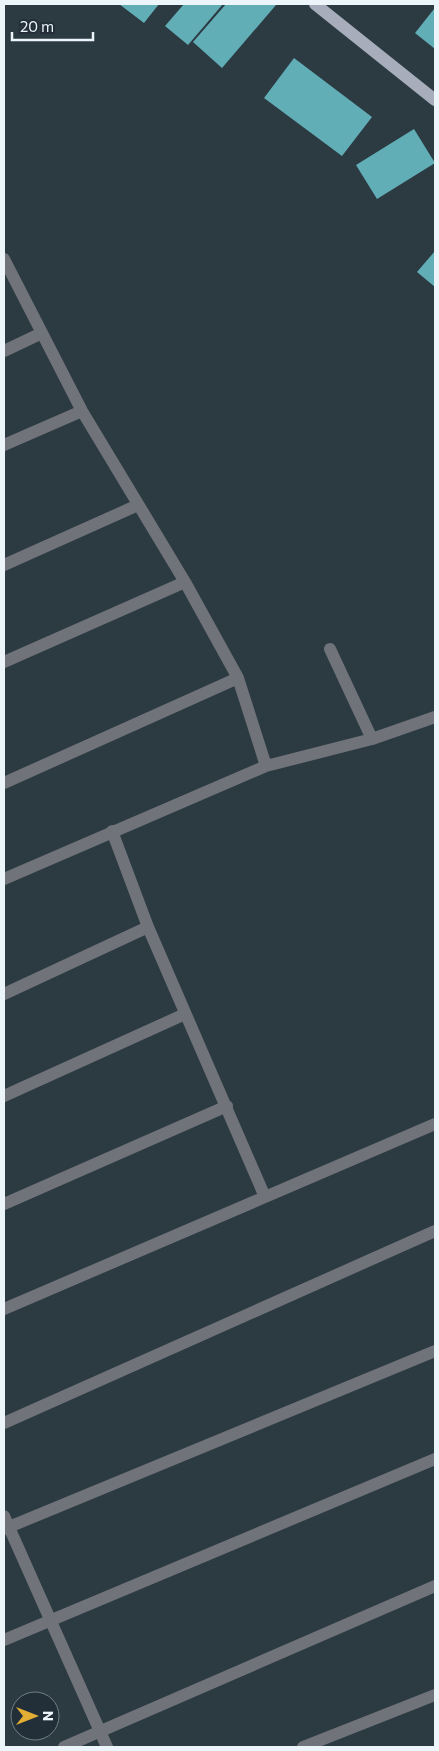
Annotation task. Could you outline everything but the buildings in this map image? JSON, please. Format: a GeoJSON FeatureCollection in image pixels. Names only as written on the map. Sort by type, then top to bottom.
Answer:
{"type":"FeatureCollection","features":[{"type":"Feature","properties":{"kind":"main road"},"geometry":{"type":"LineString","coordinates":[[315,4],[435,100]]}},
{"type":"Feature","properties":{"kind":"street"},"geometry":{"type":"LineString","coordinates":[[4,259],[82,411],[185,582],[238,678],[266,766]]}},
{"type":"Feature","properties":{"kind":"street"},"geometry":{"type":"LineString","coordinates":[[4,351],[42,334]]}},
{"type":"Feature","properties":{"kind":"street"},"geometry":{"type":"LineString","coordinates":[[4,445],[82,411]]}},
{"type":"Feature","properties":{"kind":"street"},"geometry":{"type":"LineString","coordinates":[[4,565],[138,505]]}},
{"type":"Feature","properties":{"kind":"street"},"geometry":{"type":"LineString","coordinates":[[4,662],[185,582]]}},
{"type":"Feature","properties":{"kind":"street"},"geometry":{"type":"LineString","coordinates":[[330,650],[372,739]]}},
{"type":"Feature","properties":{"kind":"street"},"geometry":{"type":"LineString","coordinates":[[4,783],[238,678]]}},
{"type":"Feature","properties":{"kind":"street"},"geometry":{"type":"LineString","coordinates":[[4,879],[266,766],[372,739],[435,718]]}},
{"type":"Feature","properties":{"kind":"street"},"geometry":{"type":"LineString","coordinates":[[112,831],[148,927],[227,1106],[265,1198]]}},
{"type":"Feature","properties":{"kind":"street"},"geometry":{"type":"LineString","coordinates":[[4,994],[148,927]]}},
{"type":"Feature","properties":{"kind":"street"},"geometry":{"type":"LineString","coordinates":[[4,1096],[185,1014]]}},
{"type":"Feature","properties":{"kind":"street"},"geometry":{"type":"LineString","coordinates":[[4,1204],[227,1106]]}},
{"type":"Feature","properties":{"kind":"street"},"geometry":{"type":"LineString","coordinates":[[4,1309],[435,1124]]}},
{"type":"Feature","properties":{"kind":"street"},"geometry":{"type":"LineString","coordinates":[[4,1423],[435,1232]]}},
{"type":"Feature","properties":{"kind":"street"},"geometry":{"type":"LineString","coordinates":[[107,1747],[5,1524],[435,1351]]}},
{"type":"Feature","properties":{"kind":"street"},"geometry":{"type":"LineString","coordinates":[[4,1640],[435,1459]]}},
{"type":"Feature","properties":{"kind":"street"},"geometry":{"type":"LineString","coordinates":[[64,1747],[435,1586]]}},
{"type":"Feature","properties":{"kind":"street"},"geometry":{"type":"LineString","coordinates":[[303,1747],[435,1695]]}}]}
